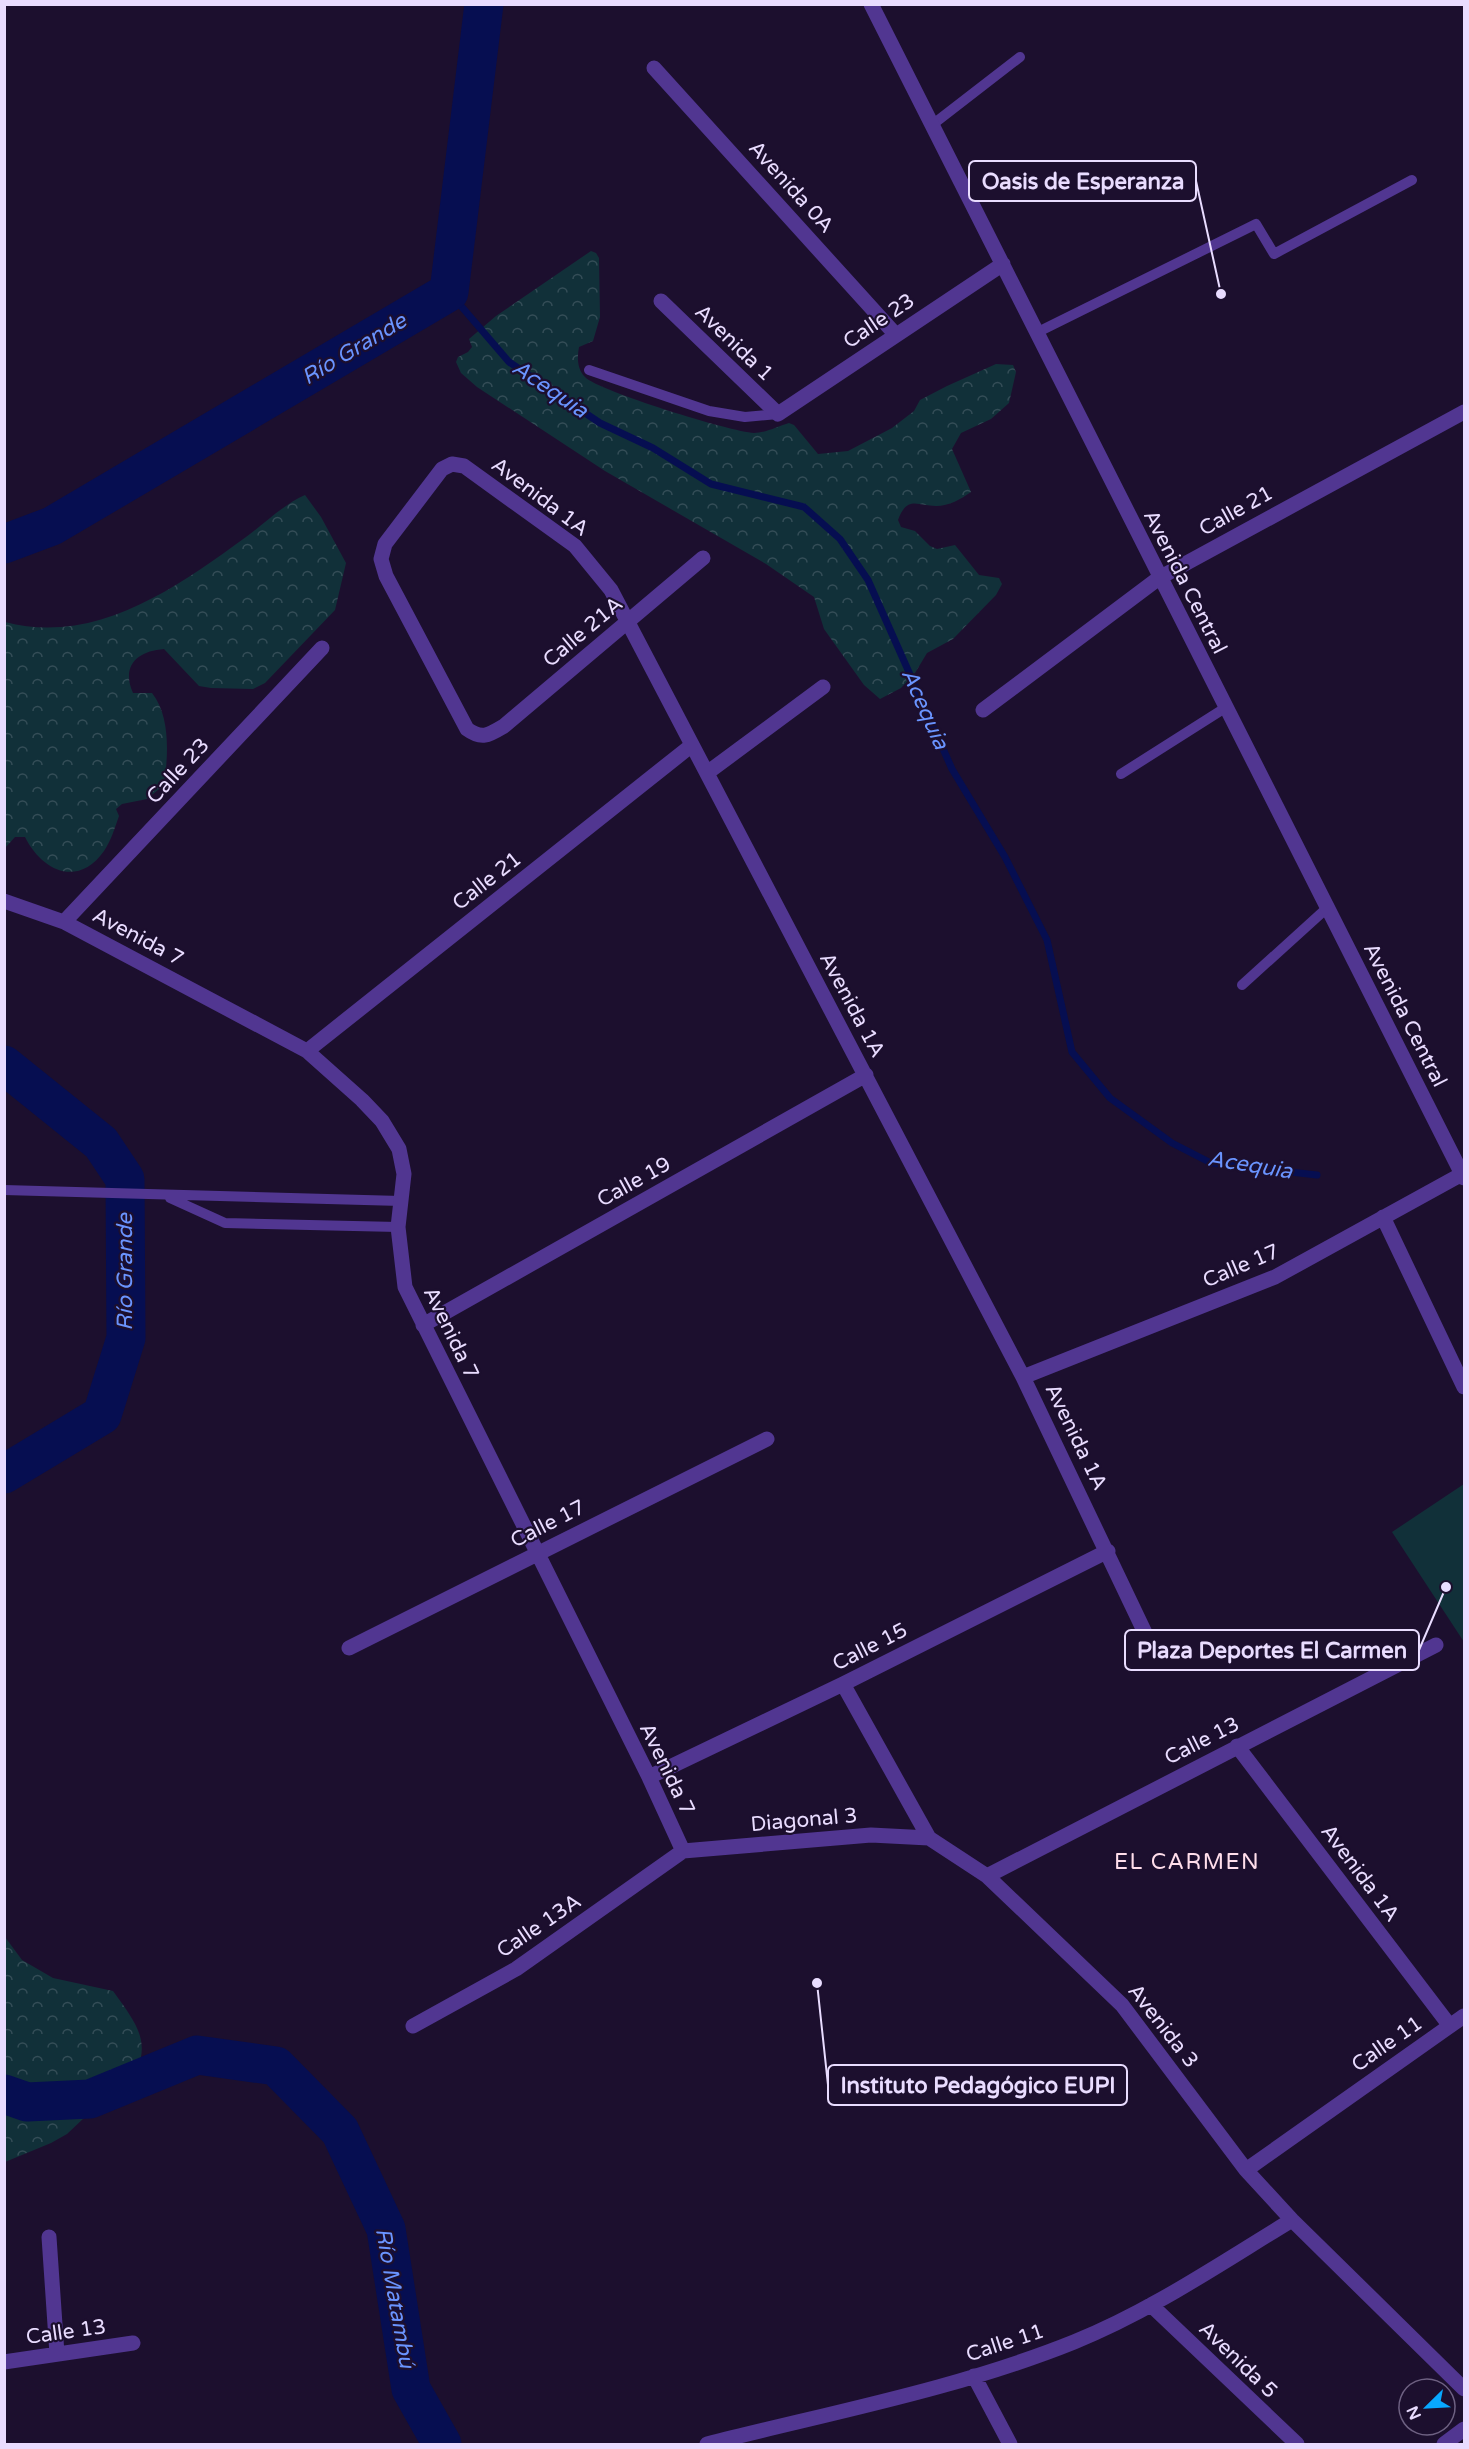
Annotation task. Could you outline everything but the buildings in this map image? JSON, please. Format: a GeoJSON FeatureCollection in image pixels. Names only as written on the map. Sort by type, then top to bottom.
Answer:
{"type":"FeatureCollection","features":[{"type":"Feature","properties":{"kind":"street","name":"Avenida Central"},"geometry":{"type":"LineString","coordinates":[[871,4],[1038,332],[1159,578],[1464,1175]]}},
{"type":"Feature","properties":{"kind":"street","name":"Avenida 0A"},"geometry":{"type":"LineString","coordinates":[[654,68],[896,335]]}},
{"type":"Feature","properties":{"kind":"street","name":"Calle 23"},"geometry":{"type":"LineString","coordinates":[[778,414],[1003,264]]}},
{"type":"Feature","properties":{"kind":"street","name":"Avenida 1"},"geometry":{"type":"LineString","coordinates":[[661,302],[778,414]]}},
{"type":"Feature","properties":{"kind":"street","name":"Calle 21"},"geometry":{"type":"LineString","coordinates":[[982,710],[1159,578],[1464,412]]}},
{"type":"Feature","properties":{"kind":"street","name":"Avenida 1A"},"geometry":{"type":"LineString","coordinates":[[487,736],[476,736],[467,729],[386,576],[381,559],[385,544],[442,469],[452,464],[464,466],[575,546],[611,590],[1023,1377],[1108,1551],[1147,1637]]}},
{"type":"Feature","properties":{"kind":"street","name":"Calle 21A"},"geometry":{"type":"LineString","coordinates":[[487,736],[504,726],[703,558]]}},
{"type":"Feature","properties":{"kind":"street","name":"Calle 23"},"geometry":{"type":"LineString","coordinates":[[64,922],[322,648]]}},
{"type":"Feature","properties":{"kind":"street"},"geometry":{"type":"LineString","coordinates":[[707,773],[823,687]]}},
{"type":"Feature","properties":{"kind":"street","name":"Calle 21"},"geometry":{"type":"LineString","coordinates":[[308,1051],[692,745]]}},
{"type":"Feature","properties":{"kind":"street","name":"Avenida 7"},"geometry":{"type":"LineString","coordinates":[[4,901],[64,922],[308,1051],[382,1121],[399,1149],[404,1173],[398,1227],[405,1287],[649,1777],[683,1851]]}},
{"type":"Feature","properties":{"kind":"street","name":"Calle 19"},"geometry":{"type":"LineString","coordinates":[[423,1325],[866,1075]]}},
{"type":"Feature","properties":{"kind":"street","name":"Calle 17"},"geometry":{"type":"LineString","coordinates":[[1023,1377],[1275,1277],[1464,1175]]}},
{"type":"Feature","properties":{"kind":"street"},"geometry":{"type":"LineString","coordinates":[[1383,1218],[1464,1387]]}},
{"type":"Feature","properties":{"kind":"street","name":"Calle 17"},"geometry":{"type":"LineString","coordinates":[[349,1648],[767,1439]]}},
{"type":"Feature","properties":{"kind":"street","name":"Calle 15"},"geometry":{"type":"LineString","coordinates":[[649,1777],[843,1684],[1108,1551]]}},
{"type":"Feature","properties":{"kind":"street","name":"Calle 13"},"geometry":{"type":"LineString","coordinates":[[987,1876],[1436,1645]]}},
{"type":"Feature","properties":{"kind":"street","name":"Avenida 3"},"geometry":{"type":"LineString","coordinates":[[843,1684],[929,1838],[987,1876],[1122,2005],[1246,2170],[1292,2220],[1464,2389]]}},
{"type":"Feature","properties":{"kind":"street","name":"Avenida 1A"},"geometry":{"type":"LineString","coordinates":[[1237,1746],[1450,2026]]}},
{"type":"Feature","properties":{"kind":"street","name":"Diagonal 3"},"geometry":{"type":"LineString","coordinates":[[683,1851],[871,1834],[929,1838]]}},
{"type":"Feature","properties":{"kind":"street","name":"Calle 13A"},"geometry":{"type":"LineString","coordinates":[[413,2026],[516,1970],[683,1851]]}},
{"type":"Feature","properties":{"kind":"street","name":"Calle 11"},"geometry":{"type":"LineString","coordinates":[[1246,2170],[1464,2016]]}},
{"type":"Feature","properties":{"kind":"street","name":"Calle 11"},"geometry":{"type":"LineString","coordinates":[[707,2445],[974,2376],[1075,2342],[1151,2305],[1292,2220]]}},
{"type":"Feature","properties":{"kind":"street"},"geometry":{"type":"LineString","coordinates":[[49,2237],[57,2354]]}},
{"type":"Feature","properties":{"kind":"street","name":"Avenida 5"},"geometry":{"type":"LineString","coordinates":[[1151,2305],[1297,2445]]}},
{"type":"Feature","properties":{"kind":"street","name":"Calle 13"},"geometry":{"type":"LineString","coordinates":[[4,2362],[133,2343]]}},
{"type":"Feature","properties":{"kind":"street"},"geometry":{"type":"LineString","coordinates":[[974,2376],[1010,2445]]}},
{"type":"Feature","properties":{"kind":"street"},"geometry":{"type":"LineString","coordinates":[[1444,2445],[1464,2429]]}},
{"type":"Feature","properties":{"kind":"lane"},"geometry":{"type":"LineString","coordinates":[[932,125],[1020,57]]}},
{"type":"Feature","properties":{"kind":"lane"},"geometry":{"type":"LineString","coordinates":[[1038,332],[1256,225],[1274,254],[1412,180]]}},
{"type":"Feature","properties":{"kind":"lane"},"geometry":{"type":"LineString","coordinates":[[589,370],[709,411],[745,417],[778,414]]}},
{"type":"Feature","properties":{"kind":"lane"},"geometry":{"type":"LineString","coordinates":[[1121,774],[1225,708]]}},
{"type":"Feature","properties":{"kind":"lane"},"geometry":{"type":"LineString","coordinates":[[1242,985],[1327,908]]}},
{"type":"Feature","properties":{"kind":"lane"},"geometry":{"type":"LineString","coordinates":[[7,1192],[401,1201]]}},
{"type":"Feature","properties":{"kind":"lane"},"geometry":{"type":"LineString","coordinates":[[164,1196],[225,1223],[398,1227]]}},
{"type":"Feature","properties":{"kind":"green space"},"geometry":{"type":"Polygon","coordinates":[[[591,251],[599,258],[600,317],[593,341],[579,347],[578,363],[585,377],[638,401],[741,431],[758,433],[789,423],[794,425],[818,454],[848,451],[892,428],[914,411],[920,400],[996,364],[1013,365],[1016,372],[1009,403],[991,419],[961,433],[952,449],[971,492],[946,505],[909,505],[901,512],[898,520],[901,527],[915,531],[930,546],[937,549],[955,545],[979,575],[999,578],[1002,584],[996,595],[953,639],[927,653],[915,673],[901,688],[880,699],[864,685],[824,629],[814,597],[766,564],[605,471],[477,387],[461,373],[456,362],[458,357],[472,347],[469,339],[496,316],[591,251]]]}},
{"type":"Feature","properties":{"kind":"green space"},"geometry":{"type":"Polygon","coordinates":[[[305,495],[321,517],[346,563],[335,610],[265,683],[253,689],[199,686],[164,649],[154,650],[139,657],[130,668],[130,683],[133,693],[152,693],[162,714],[167,738],[164,785],[147,799],[122,804],[116,809],[119,816],[104,851],[94,862],[83,869],[72,872],[61,871],[51,866],[32,849],[25,837],[15,837],[5,848],[5,622],[38,627],[71,626],[102,619],[133,608],[191,575],[305,495]]]}},
{"type":"Feature","properties":{"kind":"green space"},"geometry":{"type":"Polygon","coordinates":[[[1464,1484],[1464,1642],[1392,1532],[1464,1484]]]}},
{"type":"Feature","properties":{"kind":"green space"},"geometry":{"type":"Polygon","coordinates":[[[5,1937],[22,1960],[53,1978],[113,1991],[138,2031],[142,2053],[126,2097],[85,2117],[67,2134],[51,2143],[5,2162],[5,1937]]]}},
{"type":"Feature","properties":{"kind":"waterway","name":"Río Grande"},"geometry":{"type":"LineString","coordinates":[[4,544],[52,526],[449,292],[484,4]]}},
{"type":"Feature","properties":{"kind":"waterway","name":"Acequia"},"geometry":{"type":"LineString","coordinates":[[449,292],[509,362],[600,423],[653,448],[711,484],[804,507],[840,539],[868,580],[952,769],[1005,857],[1047,940],[1072,1052],[1110,1098],[1172,1143],[1211,1163],[1317,1175]]}},
{"type":"Feature","properties":{"kind":"waterway","name":"Río Grande"},"geometry":{"type":"LineString","coordinates":[[4,1065],[101,1143],[125,1179],[126,1338],[102,1415],[4,1474]]}},
{"type":"Feature","properties":{"kind":"waterway","name":"Río Matambú"},"geometry":{"type":"LineString","coordinates":[[4,2094],[27,2102],[90,2099],[197,2055],[276,2066],[340,2131],[386,2229],[411,2389],[442,2444]]}},
{"type":"Feature","properties":{"kind":"place","name":"Oasis de Esperanza"},"geometry":{"type":"Point","coordinates":[1221,294]}},
{"type":"Feature","properties":{"kind":"place","name":"Plaza Deportes El Carmen"},"geometry":{"type":"Point","coordinates":[1446,1587]}},
{"type":"Feature","properties":{"kind":"place","name":"Instituto Pedagógico EUPI"},"geometry":{"type":"Point","coordinates":[817,1983]}},
{"type":"Feature","properties":{"kind":"district","name":"EL CARMEN"},"geometry":{"type":"Point","coordinates":[1187,1862]}}]}
